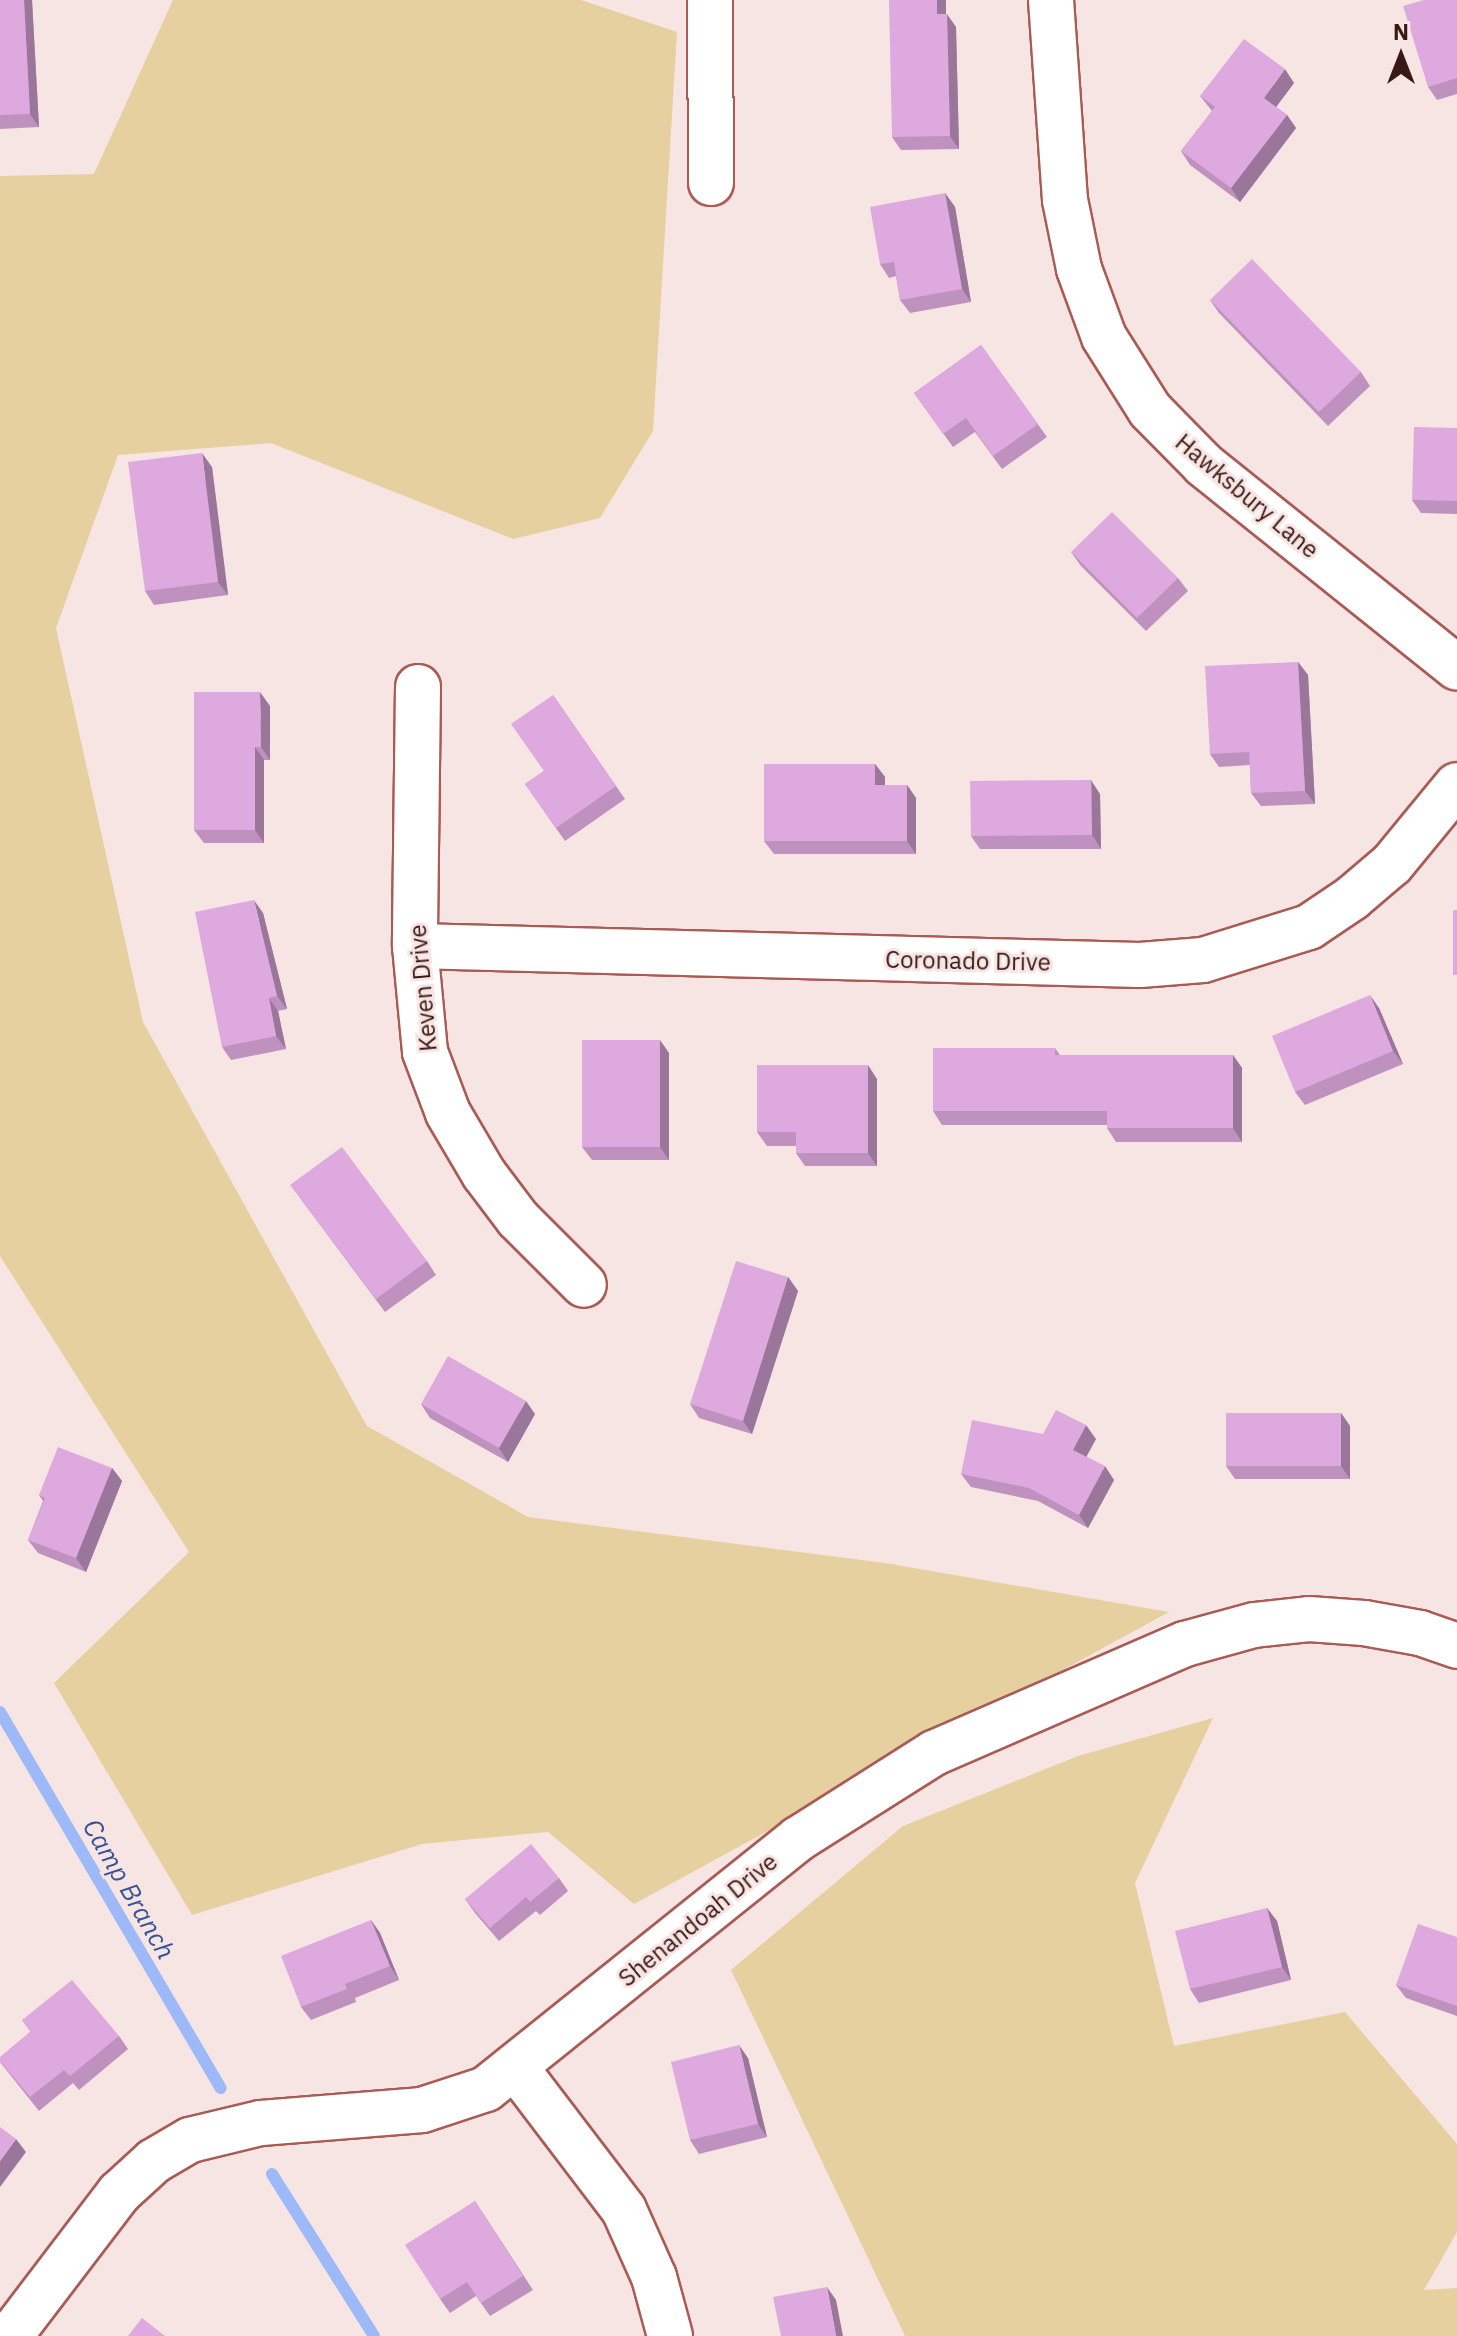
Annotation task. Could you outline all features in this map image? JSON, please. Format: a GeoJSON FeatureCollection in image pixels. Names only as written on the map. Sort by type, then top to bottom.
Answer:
{"type":"FeatureCollection","features":[{"type":"Feature","properties":{"kind":"street"},"geometry":{"type":"LineString","coordinates":[[710,0],[711,183]]}},
{"type":"Feature","properties":{"kind":"street","name":"Hawksbury Lane"},"geometry":{"type":"LineString","coordinates":[[1051,0],[1065,200],[1079,269],[1104,337],[1150,410],[1204,465],[1457,668]]}},
{"type":"Feature","properties":{"kind":"street","name":"Keven Drive"},"geometry":{"type":"LineString","coordinates":[[418,687],[415,946],[425,1052],[448,1113],[518,1219],[584,1285]]}},
{"type":"Feature","properties":{"kind":"street","name":"Coronado Drive"},"geometry":{"type":"LineString","coordinates":[[415,946],[1140,965],[1203,960],[1309,927],[1352,898],[1392,864],[1457,785]]}},
{"type":"Feature","properties":{"kind":"street","name":"Shenandoah Drive"},"geometry":{"type":"LineString","coordinates":[[10,2336],[119,2193],[154,2161],[190,2140],[261,2123],[422,2110],[486,2089],[798,1839],[934,1753],[1060,1695],[1185,1644],[1254,1625],[1309,1619],[1364,1623],[1420,1633],[1457,1646]]}},
{"type":"Feature","properties":{"kind":"street"},"geometry":{"type":"LineString","coordinates":[[516,2068],[624,2210],[654,2277],[670,2336]]}},
{"type":"Feature","properties":{"kind":"shaded area"},"geometry":{"type":"Polygon","coordinates":[[[173,0],[581,0],[677,32],[653,431],[600,518],[513,539],[271,443],[118,455],[56,628],[143,1022],[367,1426],[528,1517],[885,1563],[1169,1612],[634,1904],[548,1832],[422,1844],[192,1915],[54,1683],[189,1552],[0,1256],[0,176],[94,174],[173,0]]]}},
{"type":"Feature","properties":{"kind":"shaded area"},"geometry":{"type":"Polygon","coordinates":[[[1213,1718],[1135,1883],[1174,2046],[1345,2012],[1457,2144],[1457,2232],[1424,2290],[1457,2288],[1457,2336],[905,2336],[731,1970],[903,1826],[1078,1756],[1213,1718]]]}},
{"type":"Feature","properties":{"kind":"building"},"geometry":{"type":"Polygon","coordinates":[[[0,0],[24,0],[30,114],[0,115],[0,0]]]}},
{"type":"Feature","properties":{"kind":"building"},"geometry":{"type":"Polygon","coordinates":[[[889,0],[937,0],[937,14],[947,14],[950,136],[892,137],[889,0]]]}},
{"type":"Feature","properties":{"kind":"building"},"geometry":{"type":"Polygon","coordinates":[[[1424,0],[1457,0],[1457,78],[1428,87],[1403,6],[1424,0]]]}},
{"type":"Feature","properties":{"kind":"building"},"geometry":{"type":"Polygon","coordinates":[[[1244,39],[1285,69],[1264,98],[1287,115],[1231,188],[1181,151],[1215,107],[1200,96],[1244,39]]]}},
{"type":"Feature","properties":{"kind":"building"},"geometry":{"type":"Polygon","coordinates":[[[945,193],[962,289],[900,300],[894,262],[880,264],[870,207],[945,193]]]}},
{"type":"Feature","properties":{"kind":"building"},"geometry":{"type":"Polygon","coordinates":[[[1252,259],[1361,372],[1319,412],[1210,300],[1252,259]]]}},
{"type":"Feature","properties":{"kind":"building"},"geometry":{"type":"Polygon","coordinates":[[[981,345],[1038,424],[993,456],[966,418],[943,434],[914,393],[981,345]]]}},
{"type":"Feature","properties":{"kind":"building"},"geometry":{"type":"Polygon","coordinates":[[[1414,427],[1457,428],[1457,501],[1412,500],[1414,427]]]}},
{"type":"Feature","properties":{"kind":"building"},"geometry":{"type":"Polygon","coordinates":[[[202,453],[218,582],[145,591],[128,462],[202,453]]]}},
{"type":"Feature","properties":{"kind":"building"},"geometry":{"type":"Polygon","coordinates":[[[1112,512],[1178,578],[1137,618],[1071,552],[1112,512]]]}},
{"type":"Feature","properties":{"kind":"building"},"geometry":{"type":"Polygon","coordinates":[[[1298,662],[1305,791],[1251,793],[1249,752],[1210,754],[1205,666],[1298,662]]]}},
{"type":"Feature","properties":{"kind":"building"},"geometry":{"type":"Polygon","coordinates":[[[194,692],[260,692],[261,747],[255,747],[255,830],[194,830],[194,692]]]}},
{"type":"Feature","properties":{"kind":"building"},"geometry":{"type":"Polygon","coordinates":[[[553,695],[616,786],[556,828],[525,784],[544,771],[511,724],[553,695]]]}},
{"type":"Feature","properties":{"kind":"building"},"geometry":{"type":"Polygon","coordinates":[[[764,764],[875,764],[875,785],[907,785],[907,841],[764,841],[764,764]]]}},
{"type":"Feature","properties":{"kind":"building"},"geometry":{"type":"Polygon","coordinates":[[[1091,780],[1092,835],[971,836],[970,781],[1091,780]]]}},
{"type":"Feature","properties":{"kind":"building"},"geometry":{"type":"Polygon","coordinates":[[[254,900],[277,996],[269,998],[276,1036],[222,1047],[195,912],[254,900]]]}},
{"type":"Feature","properties":{"kind":"building"},"geometry":{"type":"Polygon","coordinates":[[[1453,910],[1457,910],[1457,975],[1453,975],[1453,910]]]}},
{"type":"Feature","properties":{"kind":"building"},"geometry":{"type":"Polygon","coordinates":[[[1370,995],[1393,1051],[1295,1092],[1272,1036],[1370,995]]]}},
{"type":"Feature","properties":{"kind":"building"},"geometry":{"type":"Polygon","coordinates":[[[582,1040],[660,1040],[660,1147],[582,1147],[582,1040]]]}},
{"type":"Feature","properties":{"kind":"building"},"geometry":{"type":"Polygon","coordinates":[[[933,1048],[1055,1048],[1055,1055],[1233,1055],[1233,1128],[1107,1128],[1107,1111],[933,1111],[933,1048]]]}},
{"type":"Feature","properties":{"kind":"building"},"geometry":{"type":"Polygon","coordinates":[[[757,1065],[868,1065],[868,1153],[796,1153],[796,1132],[757,1132],[757,1065]]]}},
{"type":"Feature","properties":{"kind":"building"},"geometry":{"type":"Polygon","coordinates":[[[342,1147],[427,1261],[376,1299],[290,1185],[342,1147]]]}},
{"type":"Feature","properties":{"kind":"building"},"geometry":{"type":"Polygon","coordinates":[[[736,1261],[788,1277],[743,1421],[690,1404],[736,1261]]]}},
{"type":"Feature","properties":{"kind":"building"},"geometry":{"type":"Polygon","coordinates":[[[448,1356],[526,1401],[499,1448],[421,1404],[448,1356]]]}},
{"type":"Feature","properties":{"kind":"building"},"geometry":{"type":"Polygon","coordinates":[[[1056,1410],[1086,1425],[1073,1450],[1105,1466],[1079,1515],[1029,1488],[961,1474],[972,1420],[1043,1434],[1056,1410]]]}},
{"type":"Feature","properties":{"kind":"building"},"geometry":{"type":"Polygon","coordinates":[[[1226,1413],[1341,1413],[1341,1466],[1226,1466],[1226,1413]]]}},
{"type":"Feature","properties":{"kind":"building"},"geometry":{"type":"Polygon","coordinates":[[[58,1447],[112,1468],[76,1558],[28,1540],[45,1498],[39,1495],[58,1447]]]}},
{"type":"Feature","properties":{"kind":"building"},"geometry":{"type":"Polygon","coordinates":[[[531,1844],[559,1878],[530,1902],[526,1897],[490,1928],[465,1899],[531,1844]]]}},
{"type":"Feature","properties":{"kind":"building"},"geometry":{"type":"Polygon","coordinates":[[[1267,1908],[1282,1967],[1190,1989],[1175,1931],[1267,1908]]]}},
{"type":"Feature","properties":{"kind":"building"},"geometry":{"type":"Polygon","coordinates":[[[371,1920],[390,1966],[345,1984],[347,1989],[301,2007],[281,1956],[371,1920]]]}},
{"type":"Feature","properties":{"kind":"building"},"geometry":{"type":"Polygon","coordinates":[[[1418,1924],[1457,1937],[1457,2006],[1396,1985],[1418,1924]]]}},
{"type":"Feature","properties":{"kind":"building"},"geometry":{"type":"Polygon","coordinates":[[[72,1980],[119,2036],[70,2076],[64,2070],[30,2097],[0,2057],[31,2031],[22,2020],[72,1980]]]}},
{"type":"Feature","properties":{"kind":"building"},"geometry":{"type":"Polygon","coordinates":[[[739,2045],[758,2124],[690,2140],[671,2062],[739,2045]]]}},
{"type":"Feature","properties":{"kind":"building"},"geometry":{"type":"Polygon","coordinates":[[[0,2127],[16,2139],[0,2161],[0,2127]]]}},
{"type":"Feature","properties":{"kind":"building"},"geometry":{"type":"Polygon","coordinates":[[[475,2201],[523,2276],[481,2303],[467,2282],[440,2299],[405,2245],[475,2201]]]}},
{"type":"Feature","properties":{"kind":"building"},"geometry":{"type":"Polygon","coordinates":[[[827,2287],[836,2336],[781,2336],[773,2297],[827,2287]]]}},
{"type":"Feature","properties":{"kind":"building"},"geometry":{"type":"Polygon","coordinates":[[[142,2318],[165,2336],[128,2336],[142,2318]]]}},
{"type":"Feature","properties":{"kind":"waterway","name":"Camp Branch"},"geometry":{"type":"LineString","coordinates":[[0,1712],[221,2088]]}},
{"type":"Feature","properties":{"kind":"waterway","name":"Camp Branch"},"geometry":{"type":"LineString","coordinates":[[272,2174],[374,2336]]}}]}
